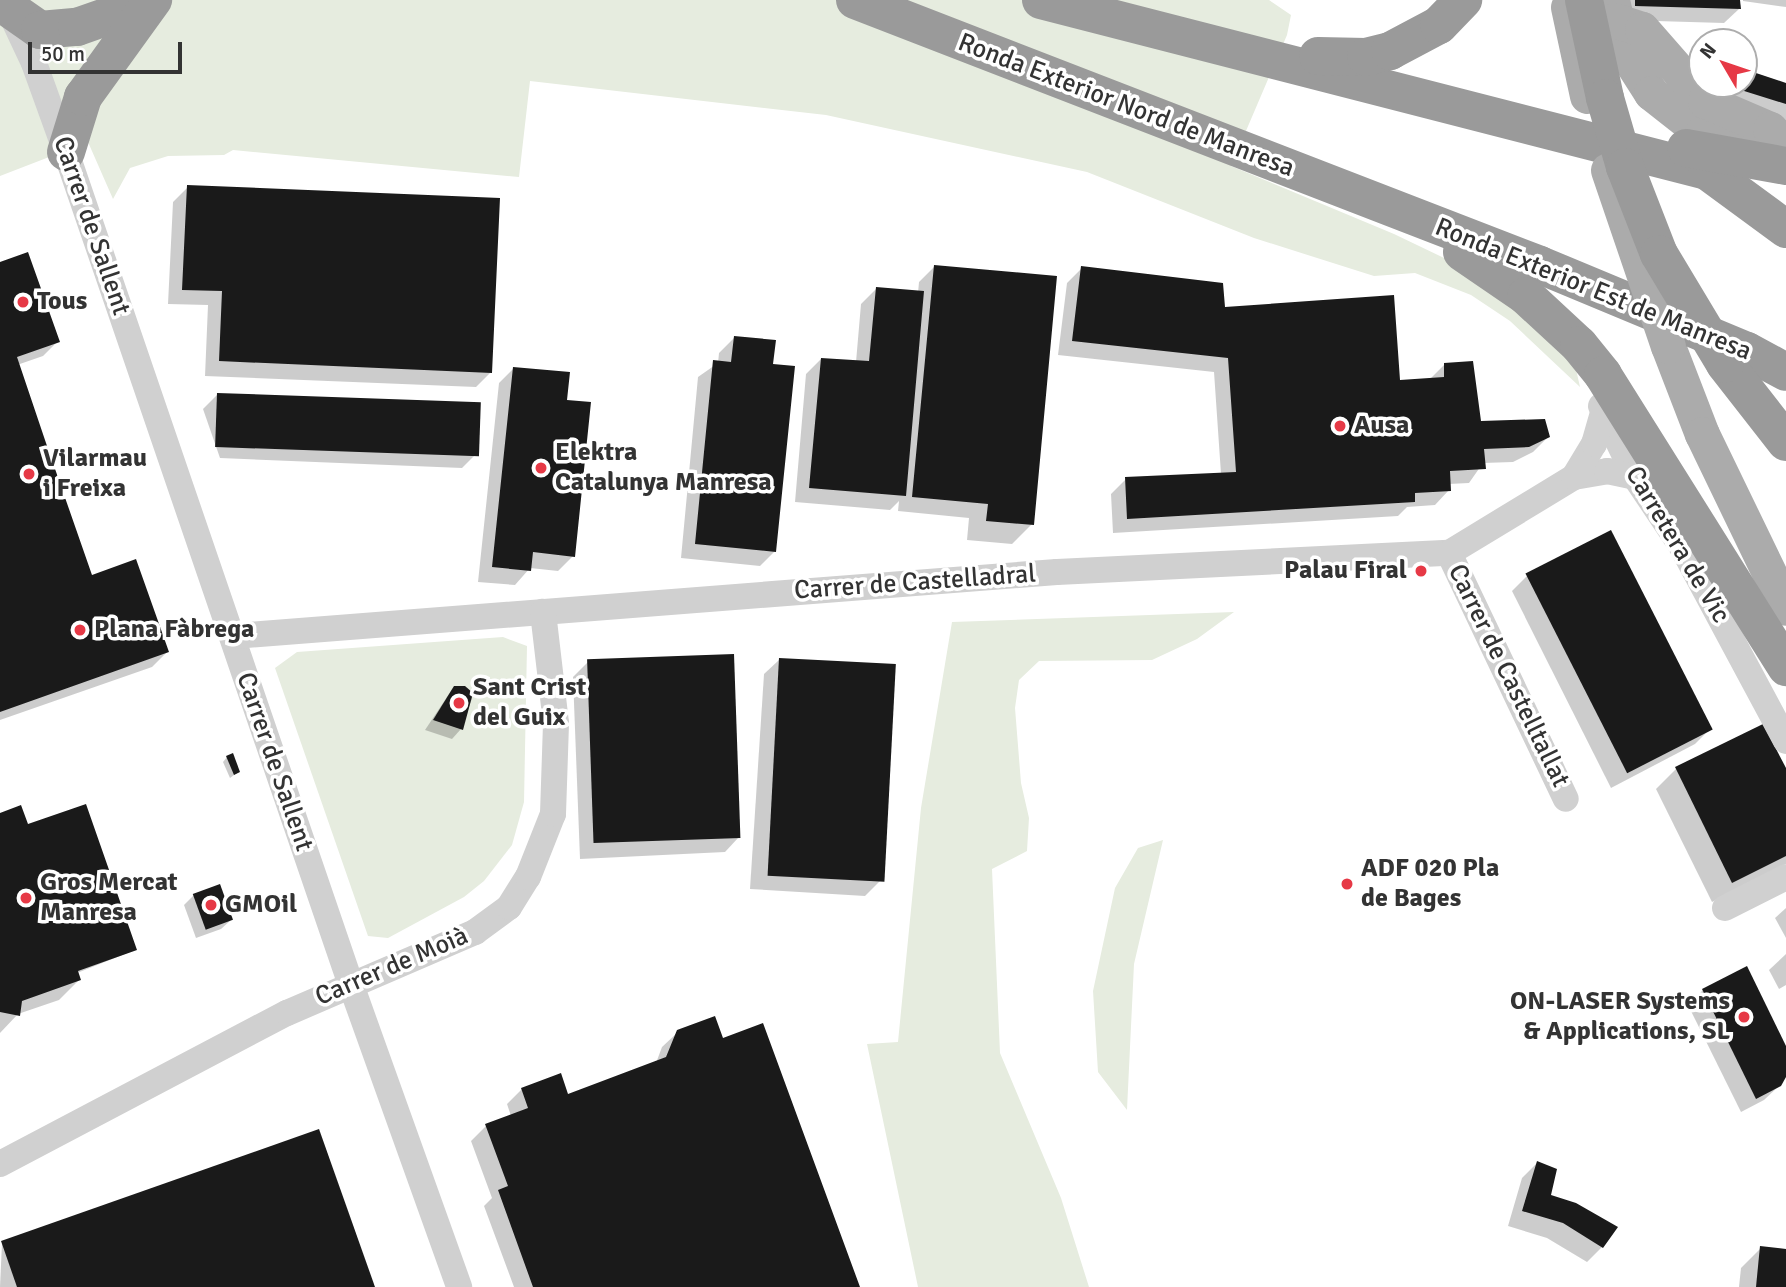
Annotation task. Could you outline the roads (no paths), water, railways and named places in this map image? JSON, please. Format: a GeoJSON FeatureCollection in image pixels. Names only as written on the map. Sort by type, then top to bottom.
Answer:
{"type":"FeatureCollection","features":[{"type":"Feature","properties":{"kind":"highway"},"geometry":{"type":"LineString","coordinates":[[6,4],[40,30],[77,27],[152,0]]}},
{"type":"Feature","properties":{"kind":"highway"},"geometry":{"type":"LineString","coordinates":[[66,152],[83,97],[152,0]]}},
{"type":"Feature","properties":{"kind":"highway","name":"Ronda Exterior Nord de Manresa"},"geometry":{"type":"LineString","coordinates":[[855,0],[1397,213]]}},
{"type":"Feature","properties":{"kind":"highway"},"geometry":{"type":"LineString","coordinates":[[1041,0],[1511,117],[1707,171],[1786,229]]}},
{"type":"Feature","properties":{"kind":"highway"},"geometry":{"type":"LineString","coordinates":[[1127,23],[1200,26],[1315,56],[1366,57],[1416,40],[1439,25],[1463,0]]}},
{"type":"Feature","properties":{"kind":"highway"},"geometry":{"type":"LineString","coordinates":[[1603,7],[1596,97],[1659,254],[1725,364],[1786,442]]}},
{"type":"Feature","properties":{"kind":"highway"},"geometry":{"type":"LineString","coordinates":[[1511,117],[1786,166]]}},
{"type":"Feature","properties":{"kind":"highway"},"geometry":{"type":"LineString","coordinates":[[1397,213],[1496,273],[1580,345],[1644,433],[1786,667]]}},
{"type":"Feature","properties":{"kind":"highway","name":"Ronda Exterior Est de Manresa"},"geometry":{"type":"LineString","coordinates":[[1397,213],[1540,265],[1747,351],[1786,372]]}},
{"type":"Feature","properties":{"kind":"main road"},"geometry":{"type":"LineString","coordinates":[[1567,0],[1668,346],[1702,434],[1786,608]]}},
{"type":"Feature","properties":{"kind":"main road"},"geometry":{"type":"LineString","coordinates":[[1603,7],[1642,29],[1705,101],[1770,129],[1786,146]]}},
{"type":"Feature","properties":{"kind":"main road"},"geometry":{"type":"LineString","coordinates":[[1603,7],[1634,70],[1669,111],[1702,133],[1786,166]]}},
{"type":"Feature","properties":{"kind":"street","name":"Carrer de Sallent"},"geometry":{"type":"LineString","coordinates":[[6,4],[34,63],[66,152],[234,635],[235,652],[459,1287]]}},
{"type":"Feature","properties":{"kind":"street","name":"Carretera de Vic"},"geometry":{"type":"LineString","coordinates":[[1580,345],[1591,367],[1603,413],[1635,477],[1682,547],[1786,741]]}},
{"type":"Feature","properties":{"kind":"street","name":"Carrer de Castelladral"},"geometry":{"type":"LineString","coordinates":[[1574,477],[1594,444],[1603,413]]}},
{"type":"Feature","properties":{"kind":"street","name":"Carrer de Castelladral"},"geometry":{"type":"LineString","coordinates":[[234,635],[1057,572],[1449,553],[1574,477],[1607,471],[1635,477]]}},
{"type":"Feature","properties":{"kind":"street","name":"Carrer de Castelltallat"},"geometry":{"type":"LineString","coordinates":[[1449,553],[1566,799]]}},
{"type":"Feature","properties":{"kind":"street","name":"Carrer de Moià"},"geometry":{"type":"LineString","coordinates":[[0,1164],[350,982],[475,932],[509,907],[528,877],[553,814],[556,723],[543,612]]}},
{"type":"Feature","properties":{"kind":"street"},"geometry":{"type":"LineString","coordinates":[[1725,908],[1786,877]]}},
{"type":"Feature","properties":{"kind":"place","name":"Tous"},"geometry":{"type":"Point","coordinates":[23,302]}},
{"type":"Feature","properties":{"kind":"place","name":"Ausa"},"geometry":{"type":"Point","coordinates":[1340,426]}},
{"type":"Feature","properties":{"kind":"place","name":"Elektra Catalunya Manresa"},"geometry":{"type":"Point","coordinates":[541,468]}},
{"type":"Feature","properties":{"kind":"place","name":"Vilarmau i Freixa"},"geometry":{"type":"Point","coordinates":[29,474]}},
{"type":"Feature","properties":{"kind":"place","name":"Palau Firal"},"geometry":{"type":"Point","coordinates":[1421,571]}},
{"type":"Feature","properties":{"kind":"place","name":"Plana Fàbrega"},"geometry":{"type":"Point","coordinates":[80,630]}},
{"type":"Feature","properties":{"kind":"place","name":"Sant Crist del Guix"},"geometry":{"type":"Point","coordinates":[459,703]}},
{"type":"Feature","properties":{"kind":"place","name":"ADF 020 Pla de Bages"},"geometry":{"type":"Point","coordinates":[1347,884]}},
{"type":"Feature","properties":{"kind":"place","name":"Gros Mercat Manresa"},"geometry":{"type":"Point","coordinates":[26,898]}},
{"type":"Feature","properties":{"kind":"place","name":"GMOil"},"geometry":{"type":"Point","coordinates":[211,905]}},
{"type":"Feature","properties":{"kind":"place","name":"ON-LASER Systems & Applications, SL"},"geometry":{"type":"Point","coordinates":[1744,1017]}}]}
